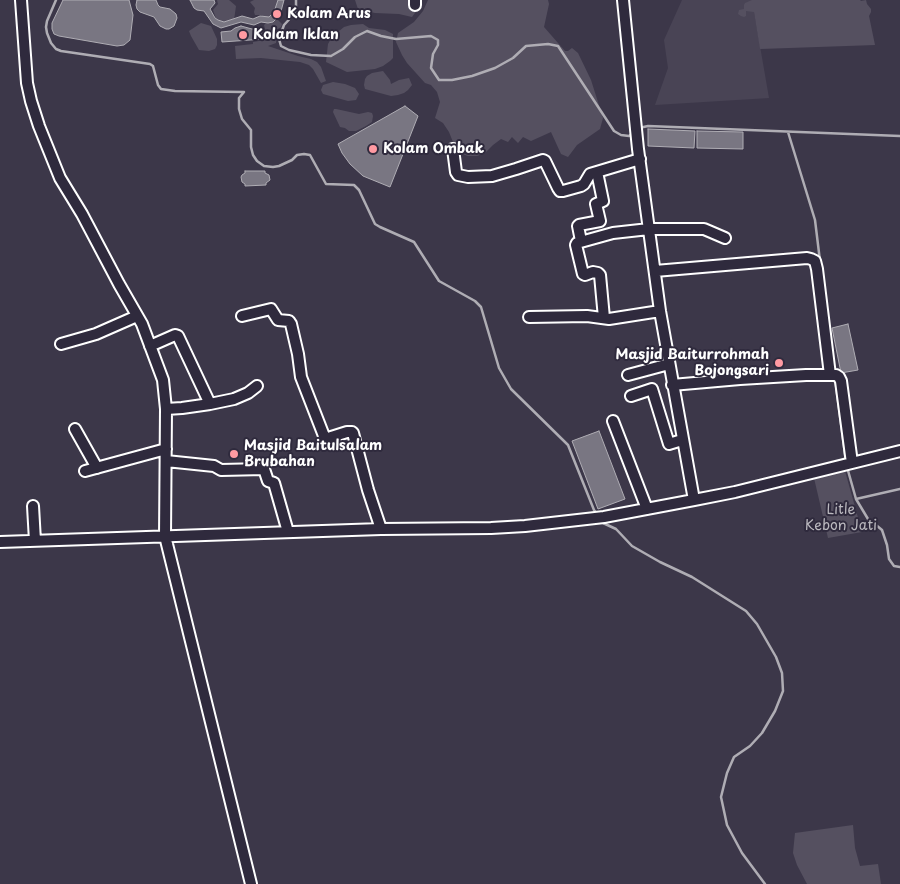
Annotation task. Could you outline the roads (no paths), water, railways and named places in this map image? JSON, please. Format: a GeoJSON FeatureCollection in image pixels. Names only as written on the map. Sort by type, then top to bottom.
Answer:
{"type":"FeatureCollection","features":[{"type":"Feature","properties":{"kind":"street"},"geometry":{"type":"LineString","coordinates":[[21,0],[27,83],[39,126],[60,178],[82,214],[142,324],[163,380],[166,409],[165,536],[251,884]]}},
{"type":"Feature","properties":{"kind":"street"},"geometry":{"type":"LineString","coordinates":[[623,0],[636,129],[654,271],[672,385],[694,500]]}},
{"type":"Feature","properties":{"kind":"street"},"geometry":{"type":"LineString","coordinates":[[453,149],[456,172],[462,176],[492,176],[543,160],[558,188],[563,192],[584,184],[590,174],[640,159]]}},
{"type":"Feature","properties":{"kind":"street"},"geometry":{"type":"LineString","coordinates":[[581,241],[579,225],[601,224],[596,204],[603,201],[597,172]]}},
{"type":"Feature","properties":{"kind":"street"},"geometry":{"type":"LineString","coordinates":[[604,318],[600,275],[593,272],[583,274],[577,243],[613,232],[649,229],[704,229],[725,238]]}},
{"type":"Feature","properties":{"kind":"street"},"geometry":{"type":"LineString","coordinates":[[654,271],[807,258],[815,261],[833,375]]}},
{"type":"Feature","properties":{"kind":"street"},"geometry":{"type":"LineString","coordinates":[[242,316],[271,309],[278,320],[289,321],[292,324],[301,377],[324,436],[327,438],[347,432],[354,433],[368,490],[381,529]]}},
{"type":"Feature","properties":{"kind":"street"},"geometry":{"type":"LineString","coordinates":[[529,317],[588,316],[609,319],[660,312]]}},
{"type":"Feature","properties":{"kind":"street"},"geometry":{"type":"LineString","coordinates":[[61,344],[96,334],[137,316]]}},
{"type":"Feature","properties":{"kind":"street"},"geometry":{"type":"LineString","coordinates":[[150,346],[175,335],[178,336],[210,404]]}},
{"type":"Feature","properties":{"kind":"street"},"geometry":{"type":"LineString","coordinates":[[628,375],[669,364]]}},
{"type":"Feature","properties":{"kind":"street"},"geometry":{"type":"LineString","coordinates":[[672,385],[740,379],[833,375],[839,377],[841,381],[848,464]]}},
{"type":"Feature","properties":{"kind":"street"},"geometry":{"type":"LineString","coordinates":[[166,409],[210,404],[242,396],[257,386]]}},
{"type":"Feature","properties":{"kind":"street"},"geometry":{"type":"LineString","coordinates":[[631,396],[652,389],[667,442],[671,444],[682,440]]}},
{"type":"Feature","properties":{"kind":"street"},"geometry":{"type":"LineString","coordinates":[[613,422],[647,509]]}},
{"type":"Feature","properties":{"kind":"street"},"geometry":{"type":"LineString","coordinates":[[75,429],[97,468]]}},
{"type":"Feature","properties":{"kind":"street"},"geometry":{"type":"LineString","coordinates":[[85,471],[166,449]]}},
{"type":"Feature","properties":{"kind":"street"},"geometry":{"type":"LineString","coordinates":[[0,542],[525,526],[600,517],[735,492],[900,451]]}},
{"type":"Feature","properties":{"kind":"street"},"geometry":{"type":"LineString","coordinates":[[166,461],[214,466],[222,470],[264,469],[268,481],[274,483],[288,532]]}},
{"type":"Feature","properties":{"kind":"street"},"geometry":{"type":"LineString","coordinates":[[33,506],[35,541]]}},
{"type":"Feature","properties":{"kind":"waterway"},"geometry":{"type":"LineString","coordinates":[[56,0],[46,27],[51,43],[56,49],[150,64],[153,66],[158,85],[161,89],[244,92],[239,98],[239,109],[242,119],[251,130],[251,147],[257,161],[264,166],[273,167],[292,160],[297,155],[310,155],[326,184],[354,185],[359,190],[375,224],[414,242],[439,281],[475,301],[481,307],[499,368],[511,389],[568,445],[594,510],[598,515]]}},
{"type":"Feature","properties":{"kind":"waterway"},"geometry":{"type":"LineString","coordinates":[[296,0],[296,12],[284,25],[279,39],[281,46],[289,50],[311,55],[331,56],[343,49],[355,37],[367,31],[396,39],[431,36],[438,40],[431,68],[439,80],[452,80],[472,76],[495,68],[513,58],[526,46],[548,44],[558,46],[614,131],[621,135],[629,136],[633,133]]}},
{"type":"Feature","properties":{"kind":"waterway"},"geometry":{"type":"LineString","coordinates":[[639,128],[648,126],[900,136]]}},
{"type":"Feature","properties":{"kind":"waterway"},"geometry":{"type":"LineString","coordinates":[[788,132],[815,220],[820,261]]}},
{"type":"Feature","properties":{"kind":"waterway"},"geometry":{"type":"LineString","coordinates":[[835,378],[846,462]]}},
{"type":"Feature","properties":{"kind":"waterway"},"geometry":{"type":"LineString","coordinates":[[847,467],[856,499],[871,524],[876,525],[882,530],[889,559],[894,566],[900,567]]}},
{"type":"Feature","properties":{"kind":"waterway"},"geometry":{"type":"LineString","coordinates":[[856,499],[900,489]]}},
{"type":"Feature","properties":{"kind":"waterway"},"geometry":{"type":"LineString","coordinates":[[601,519],[603,523],[616,529],[632,546],[692,577],[746,611],[757,624],[776,657],[782,673],[783,691],[775,711],[762,733],[750,746],[734,757],[727,773],[721,797],[727,825],[742,853],[765,884]]}},
{"type":"Feature","properties":{"kind":"place","name":"Kolam Arus"},"geometry":{"type":"Point","coordinates":[277,14]}},
{"type":"Feature","properties":{"kind":"place","name":"Kolam Iklan"},"geometry":{"type":"Point","coordinates":[243,35]}},
{"type":"Feature","properties":{"kind":"place","name":"Kolam Ombak"},"geometry":{"type":"Point","coordinates":[373,149]}},
{"type":"Feature","properties":{"kind":"place","name":"Masjid Baiturrohmah Bojongsari"},"geometry":{"type":"Point","coordinates":[779,363]}},
{"type":"Feature","properties":{"kind":"place","name":"Masjid Baitulsalam Brubahan"},"geometry":{"type":"Point","coordinates":[234,454]}},
{"type":"Feature","properties":{"kind":"park label","name":"Litle Kebon Jati"},"geometry":{"type":"Point","coordinates":[841,518]}}]}
